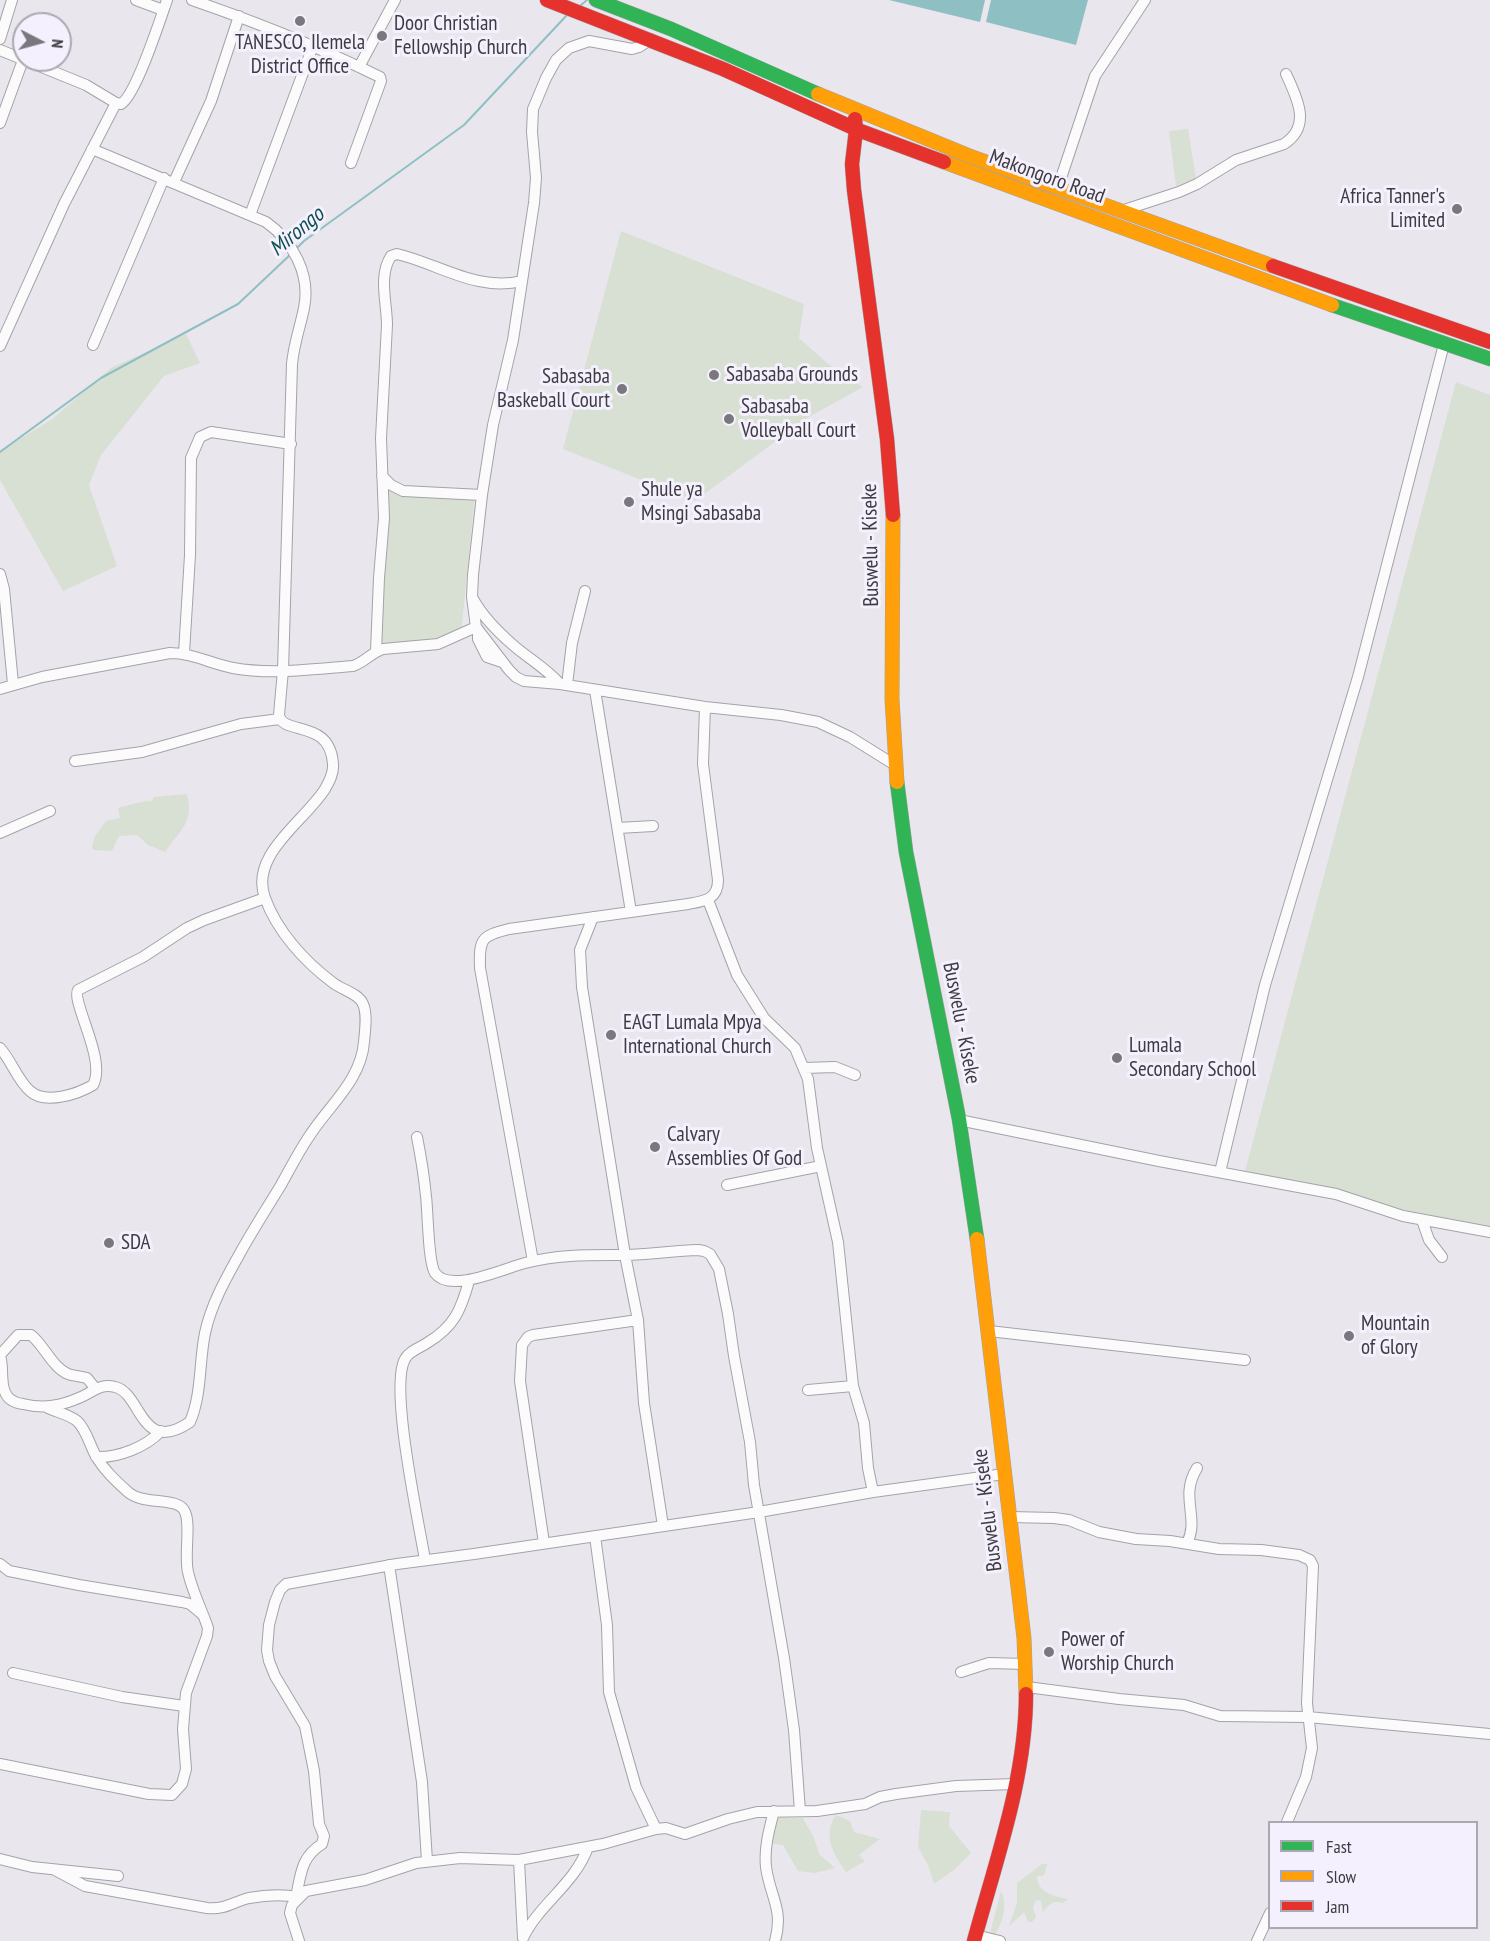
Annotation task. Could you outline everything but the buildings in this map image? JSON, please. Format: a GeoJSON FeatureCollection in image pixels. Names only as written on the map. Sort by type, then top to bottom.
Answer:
{"type":"FeatureCollection","features":[{"type":"Feature","properties":{"kind":"main road","name":"Makongoro Road"},"geometry":{"type":"LineString","coordinates":[[547,0],[723,69],[858,130],[1341,308],[1490,359]]}},
{"type":"Feature","properties":{"kind":"main road","name":"Makongoro Road"},"geometry":{"type":"LineString","coordinates":[[599,1],[657,23],[851,109],[1121,211],[1490,342]]}},
{"type":"Feature","properties":{"kind":"main road","name":"Buswelu - Kiseke"},"geometry":{"type":"LineString","coordinates":[[851,109],[858,130],[853,153],[855,197],[890,466],[893,531],[892,675],[895,765],[912,886],[959,1120],[989,1331],[1026,1664],[1024,1732],[1015,1784],[974,1938]]}},
{"type":"Feature","properties":{"kind":"street"},"geometry":{"type":"LineString","coordinates":[[0,39],[12,0]]}},
{"type":"Feature","properties":{"kind":"street"},"geometry":{"type":"LineString","coordinates":[[54,72],[78,81],[116,103],[121,104],[126,101],[165,5],[136,0]]}},
{"type":"Feature","properties":{"kind":"street"},"geometry":{"type":"LineString","coordinates":[[192,0],[313,46],[380,77],[381,80],[351,163]]}},
{"type":"Feature","properties":{"kind":"street"},"geometry":{"type":"LineString","coordinates":[[360,67],[395,0]]}},
{"type":"Feature","properties":{"kind":"street"},"geometry":{"type":"LineString","coordinates":[[1058,187],[1095,76],[1144,0]]}},
{"type":"Feature","properties":{"kind":"street"},"geometry":{"type":"LineString","coordinates":[[93,345],[169,180],[211,101],[239,16]]}},
{"type":"Feature","properties":{"kind":"street"},"geometry":{"type":"LineString","coordinates":[[651,39],[632,50],[589,41],[569,48],[556,60],[533,109],[532,132],[536,178],[534,203],[513,340],[493,425],[482,495],[472,597],[477,629],[502,662],[516,677],[524,681],[705,707],[781,715],[818,722],[849,737],[895,765]]}},
{"type":"Feature","properties":{"kind":"street"},"geometry":{"type":"LineString","coordinates":[[250,215],[313,46]]}},
{"type":"Feature","properties":{"kind":"street"},"geometry":{"type":"LineString","coordinates":[[0,123],[19,72]]}},
{"type":"Feature","properties":{"kind":"street"},"geometry":{"type":"LineString","coordinates":[[1121,211],[1179,192],[1197,184],[1236,160],[1290,140],[1297,133],[1300,111],[1286,74]]}},
{"type":"Feature","properties":{"kind":"street"},"geometry":{"type":"LineString","coordinates":[[0,346],[58,215],[116,103]]}},
{"type":"Feature","properties":{"kind":"street"},"geometry":{"type":"LineString","coordinates":[[92,149],[250,215],[279,231],[294,252],[306,291],[305,306],[293,350],[280,719],[284,724],[315,732],[320,736],[331,750],[333,767],[329,782],[318,799],[266,861],[261,878],[265,898],[283,931],[308,962],[335,985],[359,998],[365,1009],[361,1061],[349,1085],[320,1119],[306,1140],[240,1253],[215,1301],[205,1333],[197,1397],[190,1422],[182,1427],[161,1431],[150,1441],[118,1454],[96,1457]]}},
{"type":"Feature","properties":{"kind":"street"},"geometry":{"type":"LineString","coordinates":[[376,651],[384,518],[381,427],[387,325],[384,283],[387,262],[391,256],[397,254],[477,281],[503,285],[522,281]]}},
{"type":"Feature","properties":{"kind":"street"},"geometry":{"type":"LineString","coordinates":[[1220,1172],[1265,985],[1358,677],[1444,344]]}},
{"type":"Feature","properties":{"kind":"street"},"geometry":{"type":"LineString","coordinates":[[184,653],[190,555],[191,458],[200,437],[211,432],[291,444]]}},
{"type":"Feature","properties":{"kind":"street"},"geometry":{"type":"LineString","coordinates":[[381,476],[390,485],[403,490],[482,495]]}},
{"type":"Feature","properties":{"kind":"street"},"geometry":{"type":"LineString","coordinates":[[0,574],[4,590],[13,684]]}},
{"type":"Feature","properties":{"kind":"street"},"geometry":{"type":"LineString","coordinates":[[563,685],[574,630],[585,591]]}},
{"type":"Feature","properties":{"kind":"street"},"geometry":{"type":"LineString","coordinates":[[472,597],[479,611],[490,623],[513,645],[547,669],[563,685]]}},
{"type":"Feature","properties":{"kind":"street"},"geometry":{"type":"LineString","coordinates":[[0,689],[13,684],[155,655],[184,653],[232,668],[257,671],[353,666],[364,663],[376,651],[438,644],[477,629]]}},
{"type":"Feature","properties":{"kind":"street"},"geometry":{"type":"LineString","coordinates":[[595,690],[631,912]]}},
{"type":"Feature","properties":{"kind":"street"},"geometry":{"type":"LineString","coordinates":[[532,1261],[480,968],[481,944],[489,934],[509,929],[708,900],[715,895],[718,884],[703,764],[705,707]]}},
{"type":"Feature","properties":{"kind":"street"},"geometry":{"type":"LineString","coordinates":[[75,760],[151,750],[240,724],[280,719]]}},
{"type":"Feature","properties":{"kind":"street"},"geometry":{"type":"LineString","coordinates":[[0,833],[50,811]]}},
{"type":"Feature","properties":{"kind":"street"},"geometry":{"type":"LineString","coordinates":[[618,828],[653,826]]}},
{"type":"Feature","properties":{"kind":"street"},"geometry":{"type":"LineString","coordinates":[[0,1048],[30,1091],[38,1095],[59,1096],[93,1085],[96,1080],[96,1070],[87,1026],[76,999],[75,994],[78,990],[142,957],[187,928],[265,898]]}},
{"type":"Feature","properties":{"kind":"street"},"geometry":{"type":"LineString","coordinates":[[708,900],[737,975],[764,1018],[795,1048],[804,1068],[821,1166],[838,1242],[853,1386],[864,1423],[868,1468],[873,1492]]}},
{"type":"Feature","properties":{"kind":"street"},"geometry":{"type":"LineString","coordinates":[[593,917],[580,950],[579,965],[588,1035],[638,1320],[644,1403],[663,1526]]}},
{"type":"Feature","properties":{"kind":"street"},"geometry":{"type":"LineString","coordinates":[[804,1068],[835,1066],[855,1075]]}},
{"type":"Feature","properties":{"kind":"street"},"geometry":{"type":"LineString","coordinates":[[959,1120],[1138,1157],[1336,1194],[1422,1220],[1490,1232]]}},
{"type":"Feature","properties":{"kind":"street"},"geometry":{"type":"LineString","coordinates":[[417,1137],[424,1174],[434,1272],[442,1279],[452,1282],[469,1281],[532,1261],[574,1255],[704,1251],[712,1256],[716,1263],[728,1314],[784,1658],[794,1731],[800,1811]]}},
{"type":"Feature","properties":{"kind":"street"},"geometry":{"type":"LineString","coordinates":[[727,1185],[821,1166]]}},
{"type":"Feature","properties":{"kind":"street"},"geometry":{"type":"LineString","coordinates":[[1422,1220],[1429,1240],[1442,1257]]}},
{"type":"Feature","properties":{"kind":"street"},"geometry":{"type":"LineString","coordinates":[[425,1560],[401,1409],[401,1374],[405,1359],[414,1350],[442,1332],[454,1321],[461,1308],[469,1281]]}},
{"type":"Feature","properties":{"kind":"street"},"geometry":{"type":"LineString","coordinates":[[544,1544],[520,1382],[522,1345],[528,1337],[533,1335],[638,1320]]}},
{"type":"Feature","properties":{"kind":"street"},"geometry":{"type":"LineString","coordinates":[[989,1331],[1245,1360]]}},
{"type":"Feature","properties":{"kind":"street"},"geometry":{"type":"LineString","coordinates":[[0,1764],[162,1796],[172,1795],[182,1784],[186,1769],[183,1729],[186,1693],[208,1628],[188,1571],[185,1511],[175,1503],[140,1500],[132,1495],[108,1473],[96,1457],[76,1420],[48,1408],[9,1399],[3,1386],[3,1363],[0,1355],[18,1335],[31,1335],[62,1370],[71,1375],[87,1378],[95,1388]]}},
{"type":"Feature","properties":{"kind":"street"},"geometry":{"type":"LineString","coordinates":[[48,1408],[83,1396],[102,1386],[118,1388],[148,1425],[161,1431]]}},
{"type":"Feature","properties":{"kind":"street"},"geometry":{"type":"LineString","coordinates":[[808,1390],[853,1386]]}},
{"type":"Feature","properties":{"kind":"street"},"geometry":{"type":"LineString","coordinates":[[1186,1543],[1191,1527],[1188,1490],[1197,1468]]}},
{"type":"Feature","properties":{"kind":"street"},"geometry":{"type":"LineString","coordinates":[[299,1941],[290,1913],[297,1897],[307,1857],[313,1849],[322,1844],[324,1836],[319,1824],[314,1771],[305,1726],[268,1661],[268,1638],[275,1602],[280,1590],[286,1584],[389,1565],[544,1544],[759,1512],[873,1492],[1004,1474]]}},
{"type":"Feature","properties":{"kind":"street"},"geometry":{"type":"LineString","coordinates":[[1010,1516],[1054,1518],[1077,1522],[1099,1532],[1121,1537],[1186,1543],[1220,1549],[1299,1555],[1310,1560],[1313,1566],[1308,1717],[1311,1733],[1311,1762],[1287,1821]]}},
{"type":"Feature","properties":{"kind":"street"},"geometry":{"type":"LineString","coordinates":[[595,1536],[607,1625],[609,1692],[636,1787],[656,1829]]}},
{"type":"Feature","properties":{"kind":"street"},"geometry":{"type":"LineString","coordinates":[[0,1564],[9,1571],[190,1604],[204,1616]]}},
{"type":"Feature","properties":{"kind":"street"},"geometry":{"type":"LineString","coordinates":[[389,1565],[422,1782],[427,1861]]}},
{"type":"Feature","properties":{"kind":"street"},"geometry":{"type":"LineString","coordinates":[[961,1672],[989,1663],[1026,1664]]}},
{"type":"Feature","properties":{"kind":"street"},"geometry":{"type":"LineString","coordinates":[[13,1673],[122,1697],[184,1706]]}},
{"type":"Feature","properties":{"kind":"street"},"geometry":{"type":"LineString","coordinates":[[1027,1687],[1174,1704],[1220,1716],[1308,1717],[1490,1734]]}},
{"type":"Feature","properties":{"kind":"street"},"geometry":{"type":"LineString","coordinates":[[55,1870],[85,1886],[207,1908],[226,1907],[250,1898],[297,1897],[316,1888],[365,1880],[403,1866],[427,1861],[471,1858],[519,1860],[637,1836],[656,1829],[666,1828],[685,1834],[757,1812],[840,1808],[865,1804],[888,1795],[946,1787],[1015,1784]]}},
{"type":"Feature","properties":{"kind":"street"},"geometry":{"type":"LineString","coordinates":[[774,1811],[765,1853],[768,1879],[779,1913],[780,1922],[775,1941]]}},
{"type":"Feature","properties":{"kind":"street"},"geometry":{"type":"LineString","coordinates":[[523,1940],[534,1919],[575,1874],[588,1847]]}},
{"type":"Feature","properties":{"kind":"street"},"geometry":{"type":"LineString","coordinates":[[0,1859],[25,1866],[118,1876]]}},
{"type":"Feature","properties":{"kind":"street"},"geometry":{"type":"LineString","coordinates":[[519,1860],[523,1940]]}},
{"type":"Feature","properties":{"kind":"street"},"geometry":{"type":"LineString","coordinates":[[1257,1941],[1268,1914]]}},
{"type":"Feature","properties":{"kind":"street"},"geometry":{"type":"LineString","coordinates":[[974,1938],[1000,1941]]}},
{"type":"Feature","properties":{"kind":"shaded area"},"geometry":{"type":"Polygon","coordinates":[[[1188,129],[1196,178],[1176,186],[1169,131],[1188,129]]]}},
{"type":"Feature","properties":{"kind":"shaded area","name":"Sabasaba Grounds"},"geometry":{"type":"Polygon","coordinates":[[[621,231],[804,304],[799,338],[827,363],[863,387],[807,418],[695,501],[563,449],[621,231]]]}},
{"type":"Feature","properties":{"kind":"shaded area"},"geometry":{"type":"Polygon","coordinates":[[[186,334],[200,363],[164,376],[101,455],[89,485],[117,566],[63,591],[0,480],[0,451],[51,420],[111,368],[186,334]]]}},
{"type":"Feature","properties":{"kind":"shaded area"},"geometry":{"type":"Polygon","coordinates":[[[1456,382],[1490,395],[1490,1229],[1245,1171],[1456,382]]]}},
{"type":"Feature","properties":{"kind":"shaded area"},"geometry":{"type":"Polygon","coordinates":[[[386,488],[475,494],[461,634],[376,648],[386,488]]]}},
{"type":"Feature","properties":{"kind":"shaded area"},"geometry":{"type":"Polygon","coordinates":[[[187,794],[189,813],[187,820],[165,852],[148,845],[137,835],[119,836],[112,851],[93,850],[95,836],[106,821],[120,818],[118,808],[152,801],[154,797],[187,794]]]}},
{"type":"Feature","properties":{"kind":"shaded area"},"geometry":{"type":"Polygon","coordinates":[[[921,1810],[950,1812],[949,1826],[971,1853],[955,1869],[934,1884],[928,1865],[918,1847],[921,1810]]]}},
{"type":"Feature","properties":{"kind":"shaded area"},"geometry":{"type":"Polygon","coordinates":[[[836,1815],[850,1821],[854,1832],[880,1839],[859,1855],[865,1861],[846,1872],[831,1844],[830,1830],[836,1815]]]}},
{"type":"Feature","properties":{"kind":"shaded area"},"geometry":{"type":"Polygon","coordinates":[[[774,1818],[803,1818],[814,1838],[819,1854],[835,1868],[815,1873],[798,1871],[783,1845],[770,1843],[774,1818]]]}},
{"type":"Feature","properties":{"kind":"shaded area"},"geometry":{"type":"Polygon","coordinates":[[[1042,1864],[1047,1864],[1043,1876],[1037,1876],[1040,1886],[1048,1893],[1069,1899],[1062,1903],[1051,1904],[1043,1912],[1041,1901],[1036,1900],[1033,1907],[1036,1917],[1032,1922],[1028,1922],[1024,1912],[1009,1926],[1017,1903],[1017,1883],[1042,1864]]]}},
{"type":"Feature","properties":{"kind":"shaded area"},"geometry":{"type":"Polygon","coordinates":[[[1001,1891],[1004,1905],[1003,1917],[992,1941],[988,1941],[1001,1891]]]}},
{"type":"Feature","properties":{"kind":"water"},"geometry":{"type":"Polygon","coordinates":[[[889,0],[985,0],[980,22],[889,0]]]}},
{"type":"Feature","properties":{"kind":"water"},"geometry":{"type":"Polygon","coordinates":[[[991,0],[1088,0],[1076,45],[986,22],[991,0]]]}},
{"type":"Feature","properties":{"kind":"waterway","name":"Mirongo"},"geometry":{"type":"LineString","coordinates":[[581,5],[587,0]]}},
{"type":"Feature","properties":{"kind":"waterway","name":"Mirongo"},"geometry":{"type":"LineString","coordinates":[[295,250],[304,241],[464,125],[567,15]]}},
{"type":"Feature","properties":{"kind":"waterway","name":"Mirongo"},"geometry":{"type":"LineString","coordinates":[[0,452],[101,378],[238,304],[291,254]]}},
{"type":"Feature","properties":{"kind":"traffic: fast"},"geometry":{"type":"LineString","coordinates":[[596,0],[671,29],[818,94]]}},
{"type":"Feature","properties":{"kind":"traffic: fast"},"geometry":{"type":"LineString","coordinates":[[1332,305],[1490,359]]}},
{"type":"Feature","properties":{"kind":"traffic: fast"},"geometry":{"type":"LineString","coordinates":[[897,782],[906,852],[959,1119],[977,1239]]}},
{"type":"Feature","properties":{"kind":"traffic: slow"},"geometry":{"type":"LineString","coordinates":[[818,94],[967,155],[1273,266]]}},
{"type":"Feature","properties":{"kind":"traffic: slow"},"geometry":{"type":"LineString","coordinates":[[944,162],[1332,305]]}},
{"type":"Feature","properties":{"kind":"traffic: slow"},"geometry":{"type":"LineString","coordinates":[[893,515],[892,699],[897,782]]}},
{"type":"Feature","properties":{"kind":"traffic: slow"},"geometry":{"type":"LineString","coordinates":[[977,1239],[1024,1638],[1026,1694]]}},
{"type":"Feature","properties":{"kind":"traffic: jam"},"geometry":{"type":"LineString","coordinates":[[547,0],[723,69],[858,130],[944,162]]}},
{"type":"Feature","properties":{"kind":"traffic: jam"},"geometry":{"type":"LineString","coordinates":[[855,119],[852,164],[854,190],[887,439],[893,515]]}},
{"type":"Feature","properties":{"kind":"traffic: jam"},"geometry":{"type":"LineString","coordinates":[[1273,266],[1490,342]]}},
{"type":"Feature","properties":{"kind":"traffic: jam"},"geometry":{"type":"LineString","coordinates":[[974,1941],[1015,1788],[1025,1725],[1026,1694]]}},
{"type":"Feature","properties":{"kind":"place","name":"TANESCO, Ilemela District Office"},"geometry":{"type":"Point","coordinates":[300,21]}},
{"type":"Feature","properties":{"kind":"place","name":"Door Christian Fellowship Church"},"geometry":{"type":"Point","coordinates":[382,36]}},
{"type":"Feature","properties":{"kind":"place","name":"Africa Tanner's Limited"},"geometry":{"type":"Point","coordinates":[1457,209]}},
{"type":"Feature","properties":{"kind":"place","name":"Sabasaba Grounds"},"geometry":{"type":"Point","coordinates":[714,375]}},
{"type":"Feature","properties":{"kind":"place","name":"Sabasaba Baskeball Court"},"geometry":{"type":"Point","coordinates":[622,389]}},
{"type":"Feature","properties":{"kind":"place","name":"Sabasaba Volleyball Court"},"geometry":{"type":"Point","coordinates":[729,419]}},
{"type":"Feature","properties":{"kind":"place","name":"Shule ya Msingi Sabasaba"},"geometry":{"type":"Point","coordinates":[629,502]}},
{"type":"Feature","properties":{"kind":"place","name":"EAGT Lumala Mpya International Church"},"geometry":{"type":"Point","coordinates":[611,1035]}},
{"type":"Feature","properties":{"kind":"place","name":"Lumala Secondary School"},"geometry":{"type":"Point","coordinates":[1117,1058]}},
{"type":"Feature","properties":{"kind":"place","name":"Calvary Assemblies Of God"},"geometry":{"type":"Point","coordinates":[655,1147]}},
{"type":"Feature","properties":{"kind":"place","name":"SDA"},"geometry":{"type":"Point","coordinates":[109,1243]}},
{"type":"Feature","properties":{"kind":"place","name":"Mountain of Glory"},"geometry":{"type":"Point","coordinates":[1349,1336]}},
{"type":"Feature","properties":{"kind":"place","name":"Power of Worship Church"},"geometry":{"type":"Point","coordinates":[1049,1652]}}]}
